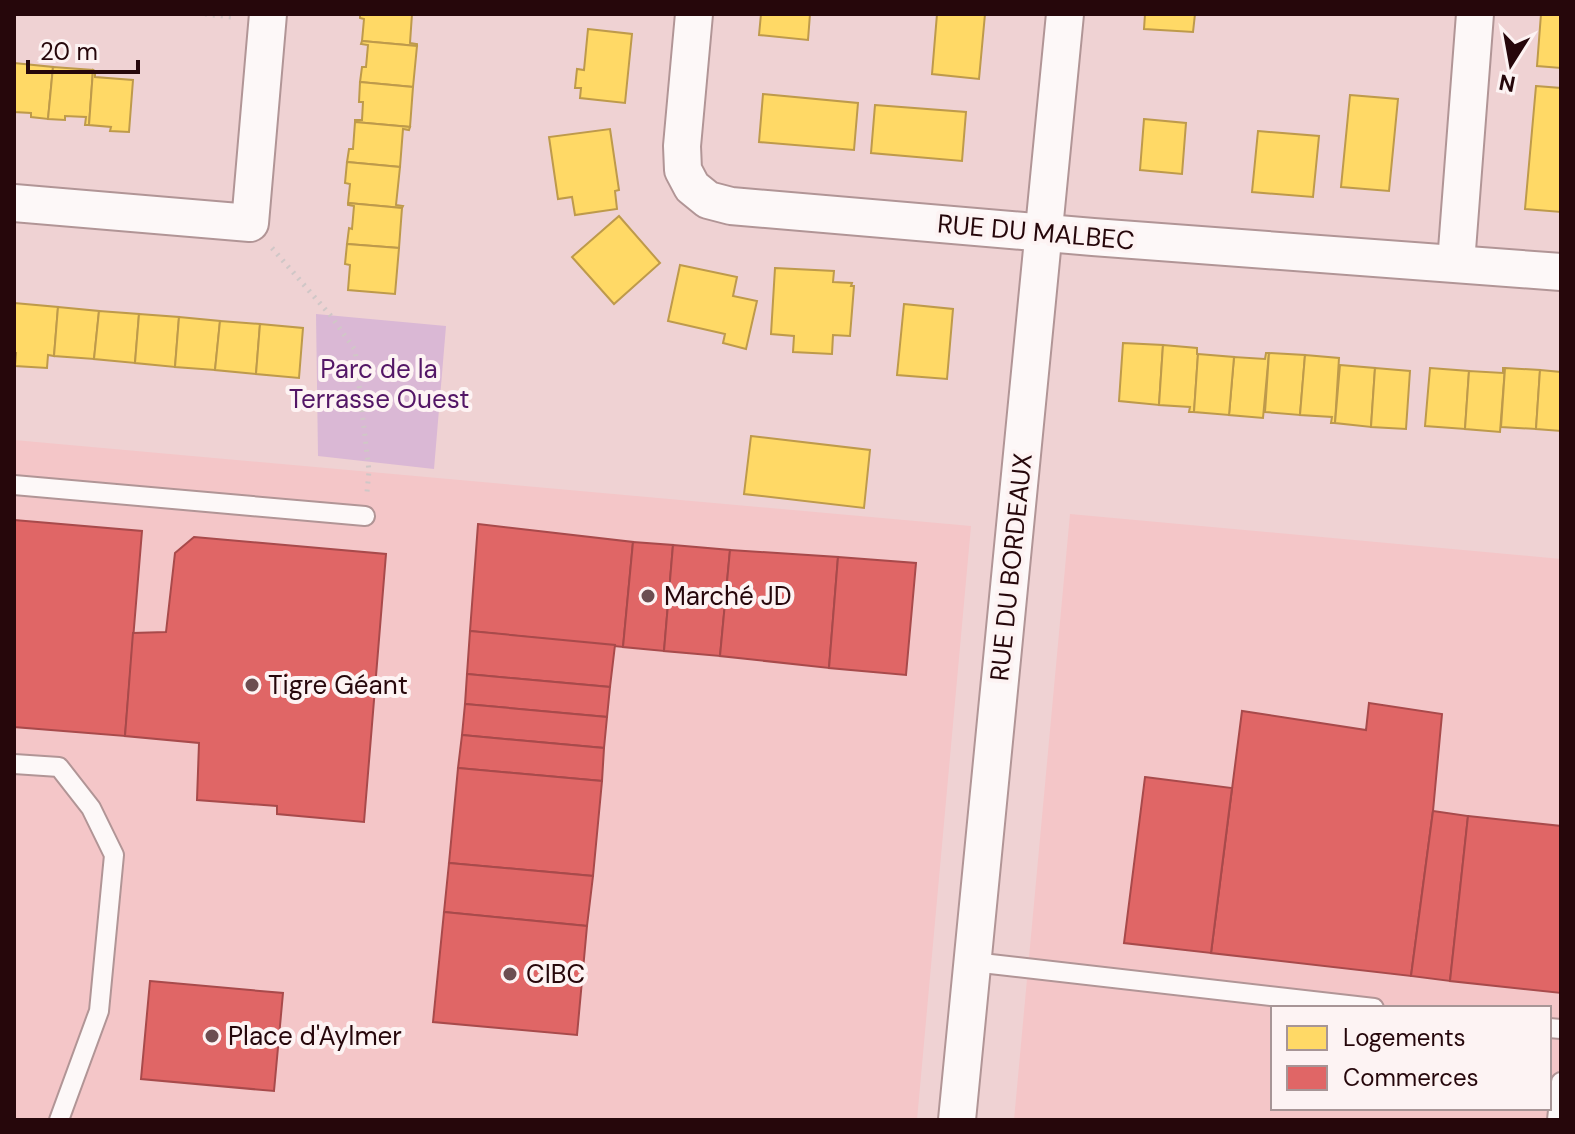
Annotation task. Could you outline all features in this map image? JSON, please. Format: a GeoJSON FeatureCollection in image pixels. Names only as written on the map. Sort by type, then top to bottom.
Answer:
{"type":"FeatureCollection","features":[{"type":"Feature","properties":{"kind":"street"},"geometry":{"type":"LineString","coordinates":[[14,203],[250,223],[268,14]]}},
{"type":"Feature","properties":{"kind":"street","name":"RUE DU MALBEC"},"geometry":{"type":"LineString","coordinates":[[694,14],[682,146],[683,170],[692,187],[708,200],[731,206],[1044,233],[1561,272]]}},
{"type":"Feature","properties":{"kind":"street","name":"RUE DU BORDEAUX"},"geometry":{"type":"LineString","coordinates":[[957,1120],[1065,14]]}},
{"type":"Feature","properties":{"kind":"street"},"geometry":{"type":"LineString","coordinates":[[1456,263],[1475,14]]}},
{"type":"Feature","properties":{"kind":"lane"},"geometry":{"type":"LineString","coordinates":[[14,485],[365,516]]}},
{"type":"Feature","properties":{"kind":"lane"},"geometry":{"type":"LineString","coordinates":[[14,764],[59,767],[91,808],[114,855],[99,1011],[59,1120]]}},
{"type":"Feature","properties":{"kind":"lane"},"geometry":{"type":"LineString","coordinates":[[973,962],[1357,1006]]}},
{"type":"Feature","properties":{"kind":"lane"},"geometry":{"type":"LineString","coordinates":[[1557,1120],[1561,1082]]}},
{"type":"Feature","properties":{"kind":"path"},"geometry":{"type":"LineString","coordinates":[[250,223],[331,316],[355,350],[369,471],[365,516]]}},
{"type":"Feature","properties":{"kind":"shaded area"},"geometry":{"type":"Polygon","coordinates":[[[14,440],[971,526],[917,1120],[14,1120],[14,440]]]}},
{"type":"Feature","properties":{"kind":"shaded area"},"geometry":{"type":"Polygon","coordinates":[[[1070,514],[1561,559],[1561,1120],[1014,1120],[1070,514]]]}},
{"type":"Feature","properties":{"kind":"green space","name":"Parc de la Terrasse Ouest"},"geometry":{"type":"Polygon","coordinates":[[[316,314],[446,326],[434,469],[318,456],[316,314]]]}},
{"type":"Feature","properties":{"kind":"building: Logements"},"geometry":{"type":"Polygon","coordinates":[[[360,14],[412,14],[410,43],[417,46],[362,41],[364,19],[360,18],[360,14]]]}},
{"type":"Feature","properties":{"kind":"building: Logements"},"geometry":{"type":"Polygon","coordinates":[[[761,14],[810,14],[808,40],[759,35],[761,14]]]}},
{"type":"Feature","properties":{"kind":"building: Logements"},"geometry":{"type":"Polygon","coordinates":[[[937,14],[985,14],[979,79],[932,74],[937,14]]]}},
{"type":"Feature","properties":{"kind":"building: Logements"},"geometry":{"type":"Polygon","coordinates":[[[1145,14],[1195,14],[1193,32],[1144,29],[1145,14]]]}},
{"type":"Feature","properties":{"kind":"building: Logements"},"geometry":{"type":"Polygon","coordinates":[[[1541,14],[1561,14],[1561,68],[1537,66],[1541,14]]]}},
{"type":"Feature","properties":{"kind":"building: Logements"},"geometry":{"type":"Polygon","coordinates":[[[588,29],[632,34],[625,103],[580,98],[581,88],[575,88],[577,69],[584,70],[588,29]]]}},
{"type":"Feature","properties":{"kind":"building: Logements"},"geometry":{"type":"Polygon","coordinates":[[[362,41],[417,46],[413,87],[360,82],[362,67],[366,67],[368,45],[361,44],[362,41]]]}},
{"type":"Feature","properties":{"kind":"building: Logements"},"geometry":{"type":"Polygon","coordinates":[[[14,63],[53,67],[48,119],[31,117],[31,113],[14,112],[14,63]]]}},
{"type":"Feature","properties":{"kind":"building: Logements"},"geometry":{"type":"Polygon","coordinates":[[[53,67],[93,70],[89,125],[85,125],[86,117],[48,119],[53,67]]]}},
{"type":"Feature","properties":{"kind":"building: Logements"},"geometry":{"type":"Polygon","coordinates":[[[93,70],[95,77],[133,80],[129,132],[89,125],[93,70]]]}},
{"type":"Feature","properties":{"kind":"building: Logements"},"geometry":{"type":"Polygon","coordinates":[[[360,82],[413,87],[410,127],[355,122],[362,120],[360,82]]]}},
{"type":"Feature","properties":{"kind":"building: Logements"},"geometry":{"type":"Polygon","coordinates":[[[1536,86],[1561,88],[1561,212],[1525,209],[1536,86]]]}},
{"type":"Feature","properties":{"kind":"building: Logements"},"geometry":{"type":"Polygon","coordinates":[[[763,94],[858,103],[854,150],[759,142],[763,94]]]}},
{"type":"Feature","properties":{"kind":"building: Logements"},"geometry":{"type":"Polygon","coordinates":[[[1350,95],[1398,99],[1389,191],[1341,187],[1350,95]]]}},
{"type":"Feature","properties":{"kind":"building: Logements"},"geometry":{"type":"Polygon","coordinates":[[[875,105],[966,112],[962,161],[871,153],[875,105]]]}},
{"type":"Feature","properties":{"kind":"building: Logements"},"geometry":{"type":"Polygon","coordinates":[[[1144,119],[1186,123],[1182,174],[1140,170],[1144,119]]]}},
{"type":"Feature","properties":{"kind":"building: Logements"},"geometry":{"type":"Polygon","coordinates":[[[355,122],[410,127],[409,130],[403,129],[400,167],[347,162],[349,149],[353,149],[355,122]]]}},
{"type":"Feature","properties":{"kind":"building: Logements"},"geometry":{"type":"Polygon","coordinates":[[[610,129],[619,190],[615,191],[617,209],[575,215],[572,197],[558,199],[549,137],[610,129]]]}},
{"type":"Feature","properties":{"kind":"building: Logements"},"geometry":{"type":"Polygon","coordinates":[[[1258,131],[1319,136],[1313,197],[1252,192],[1258,131]]]}},
{"type":"Feature","properties":{"kind":"building: Logements"},"geometry":{"type":"Polygon","coordinates":[[[347,162],[400,167],[396,205],[402,208],[348,203],[350,184],[345,183],[347,162]]]}},
{"type":"Feature","properties":{"kind":"building: Logements"},"geometry":{"type":"Polygon","coordinates":[[[348,203],[402,208],[399,248],[347,244],[354,206],[348,203]]]}},
{"type":"Feature","properties":{"kind":"building: Logements"},"geometry":{"type":"Polygon","coordinates":[[[619,216],[660,263],[614,304],[572,257],[619,216]]]}},
{"type":"Feature","properties":{"kind":"building: Logements"},"geometry":{"type":"Polygon","coordinates":[[[347,244],[399,248],[395,294],[348,290],[350,265],[345,264],[347,244]]]}},
{"type":"Feature","properties":{"kind":"building: Logements"},"geometry":{"type":"Polygon","coordinates":[[[680,265],[737,277],[733,296],[757,301],[746,349],[723,343],[725,334],[668,321],[680,265]]]}},
{"type":"Feature","properties":{"kind":"building: Logements"},"geometry":{"type":"Polygon","coordinates":[[[775,268],[834,271],[833,282],[852,283],[851,286],[854,286],[850,336],[833,335],[832,354],[793,352],[794,336],[771,334],[775,268]]]}},
{"type":"Feature","properties":{"kind":"building: Logements"},"geometry":{"type":"Polygon","coordinates":[[[14,303],[58,307],[54,356],[48,355],[47,368],[15,366],[14,303]]]}},
{"type":"Feature","properties":{"kind":"building: Logements"},"geometry":{"type":"Polygon","coordinates":[[[904,304],[953,309],[947,379],[897,375],[904,304]]]}},
{"type":"Feature","properties":{"kind":"building: Logements"},"geometry":{"type":"Polygon","coordinates":[[[58,307],[99,311],[94,359],[54,356],[58,307]]]}},
{"type":"Feature","properties":{"kind":"building: Logements"},"geometry":{"type":"Polygon","coordinates":[[[99,311],[139,314],[135,363],[94,359],[99,311]]]}},
{"type":"Feature","properties":{"kind":"building: Logements"},"geometry":{"type":"Polygon","coordinates":[[[139,314],[179,317],[175,367],[135,363],[139,314]]]}},
{"type":"Feature","properties":{"kind":"building: Logements"},"geometry":{"type":"Polygon","coordinates":[[[179,317],[220,321],[215,370],[175,367],[179,317]]]}},
{"type":"Feature","properties":{"kind":"building: Logements"},"geometry":{"type":"Polygon","coordinates":[[[220,321],[260,324],[256,374],[215,370],[220,321]]]}},
{"type":"Feature","properties":{"kind":"building: Logements"},"geometry":{"type":"Polygon","coordinates":[[[260,324],[303,328],[299,378],[256,374],[260,324]]]}},
{"type":"Feature","properties":{"kind":"building: Logements"},"geometry":{"type":"Polygon","coordinates":[[[1123,343],[1163,345],[1159,405],[1119,401],[1123,343]]]}},
{"type":"Feature","properties":{"kind":"building: Logements"},"geometry":{"type":"Polygon","coordinates":[[[1163,345],[1197,348],[1194,412],[1189,412],[1190,407],[1159,405],[1163,345]]]}},
{"type":"Feature","properties":{"kind":"building: Logements"},"geometry":{"type":"Polygon","coordinates":[[[1266,353],[1269,353],[1263,418],[1229,415],[1234,357],[1265,359],[1266,353]]]}},
{"type":"Feature","properties":{"kind":"building: Logements"},"geometry":{"type":"Polygon","coordinates":[[[1269,353],[1305,355],[1300,415],[1265,412],[1269,353]]]}},
{"type":"Feature","properties":{"kind":"building: Logements"},"geometry":{"type":"Polygon","coordinates":[[[1198,354],[1234,357],[1229,415],[1194,412],[1198,354]]]}},
{"type":"Feature","properties":{"kind":"building: Logements"},"geometry":{"type":"Polygon","coordinates":[[[1305,355],[1339,358],[1335,423],[1331,423],[1332,417],[1300,415],[1305,355]]]}},
{"type":"Feature","properties":{"kind":"building: Logements"},"geometry":{"type":"Polygon","coordinates":[[[1340,365],[1375,368],[1371,427],[1335,423],[1340,365]]]}},
{"type":"Feature","properties":{"kind":"building: Logements"},"geometry":{"type":"Polygon","coordinates":[[[1375,368],[1410,371],[1406,429],[1371,427],[1375,368]]]}},
{"type":"Feature","properties":{"kind":"building: Logements"},"geometry":{"type":"Polygon","coordinates":[[[1430,368],[1469,371],[1465,429],[1425,426],[1430,368]]]}},
{"type":"Feature","properties":{"kind":"building: Logements"},"geometry":{"type":"Polygon","coordinates":[[[1505,368],[1500,432],[1465,429],[1469,371],[1503,373],[1505,368]]]}},
{"type":"Feature","properties":{"kind":"building: Logements"},"geometry":{"type":"Polygon","coordinates":[[[1505,368],[1540,370],[1536,429],[1501,427],[1505,368]]]}},
{"type":"Feature","properties":{"kind":"building: Logements"},"geometry":{"type":"Polygon","coordinates":[[[1540,370],[1561,372],[1561,431],[1536,429],[1540,370]]]}},
{"type":"Feature","properties":{"kind":"building: Logements"},"geometry":{"type":"Polygon","coordinates":[[[751,436],[870,450],[864,508],[744,494],[751,436]]]}},
{"type":"Feature","properties":{"kind":"building: Commerces"},"geometry":{"type":"Polygon","coordinates":[[[14,520],[142,531],[125,736],[14,727],[14,520]]]}},
{"type":"Feature","properties":{"kind":"building: Commerces"},"geometry":{"type":"Polygon","coordinates":[[[478,524],[633,542],[623,647],[470,631],[478,524]]]}},
{"type":"Feature","properties":{"kind":"building: Commerces","name":"Tigre Géant"},"geometry":{"type":"Polygon","coordinates":[[[194,537],[386,554],[364,822],[277,814],[277,806],[197,800],[199,743],[125,736],[133,633],[166,632],[175,553],[194,537]]]}},
{"type":"Feature","properties":{"kind":"building: Commerces","name":"Marché JD"},"geometry":{"type":"Polygon","coordinates":[[[633,542],[673,545],[664,651],[623,647],[633,542]]]}},
{"type":"Feature","properties":{"kind":"building: Commerces"},"geometry":{"type":"Polygon","coordinates":[[[673,545],[730,550],[720,656],[664,651],[673,545]]]}},
{"type":"Feature","properties":{"kind":"building: Commerces"},"geometry":{"type":"Polygon","coordinates":[[[730,550],[838,557],[829,668],[720,656],[730,550]]]}},
{"type":"Feature","properties":{"kind":"building: Commerces"},"geometry":{"type":"Polygon","coordinates":[[[838,557],[916,563],[906,675],[829,668],[838,557]]]}},
{"type":"Feature","properties":{"kind":"building: Commerces"},"geometry":{"type":"Polygon","coordinates":[[[470,631],[615,645],[610,687],[467,674],[470,631]]]}},
{"type":"Feature","properties":{"kind":"building: Commerces"},"geometry":{"type":"Polygon","coordinates":[[[467,674],[610,687],[607,717],[465,704],[467,674]]]}},
{"type":"Feature","properties":{"kind":"building: Commerces"},"geometry":{"type":"Polygon","coordinates":[[[1369,703],[1442,714],[1433,811],[1411,976],[1211,953],[1242,711],[1366,730],[1369,703]]]}},
{"type":"Feature","properties":{"kind":"building: Commerces"},"geometry":{"type":"Polygon","coordinates":[[[465,704],[607,717],[604,748],[462,735],[465,704]]]}},
{"type":"Feature","properties":{"kind":"building: Commerces"},"geometry":{"type":"Polygon","coordinates":[[[462,735],[604,748],[602,781],[458,768],[462,735]]]}},
{"type":"Feature","properties":{"kind":"building: Commerces"},"geometry":{"type":"Polygon","coordinates":[[[458,768],[602,781],[593,876],[449,863],[458,768]]]}},
{"type":"Feature","properties":{"kind":"building: Commerces"},"geometry":{"type":"Polygon","coordinates":[[[1145,777],[1232,788],[1211,953],[1124,943],[1145,777]]]}},
{"type":"Feature","properties":{"kind":"building: Commerces"},"geometry":{"type":"Polygon","coordinates":[[[1433,811],[1468,816],[1450,981],[1411,976],[1433,811]]]}},
{"type":"Feature","properties":{"kind":"building: Commerces"},"geometry":{"type":"Polygon","coordinates":[[[1468,816],[1561,826],[1561,993],[1450,981],[1468,816]]]}},
{"type":"Feature","properties":{"kind":"building: Commerces"},"geometry":{"type":"Polygon","coordinates":[[[449,863],[593,876],[587,926],[444,912],[449,863]]]}},
{"type":"Feature","properties":{"kind":"building: Commerces","name":"CIBC"},"geometry":{"type":"Polygon","coordinates":[[[444,912],[587,926],[577,1035],[433,1022],[444,912]]]}},
{"type":"Feature","properties":{"kind":"building: Commerces","name":"Place d'Aylmer"},"geometry":{"type":"Polygon","coordinates":[[[150,981],[283,993],[274,1091],[141,1079],[150,981]]]}},
{"type":"Feature","properties":{"kind":"place","name":"Marché JD"},"geometry":{"type":"Point","coordinates":[648,596]}},
{"type":"Feature","properties":{"kind":"place","name":"Tigre Géant"},"geometry":{"type":"Point","coordinates":[252,685]}},
{"type":"Feature","properties":{"kind":"place","name":"CIBC"},"geometry":{"type":"Point","coordinates":[510,974]}},
{"type":"Feature","properties":{"kind":"place","name":"Place d'Aylmer"},"geometry":{"type":"Point","coordinates":[212,1036]}}]}
